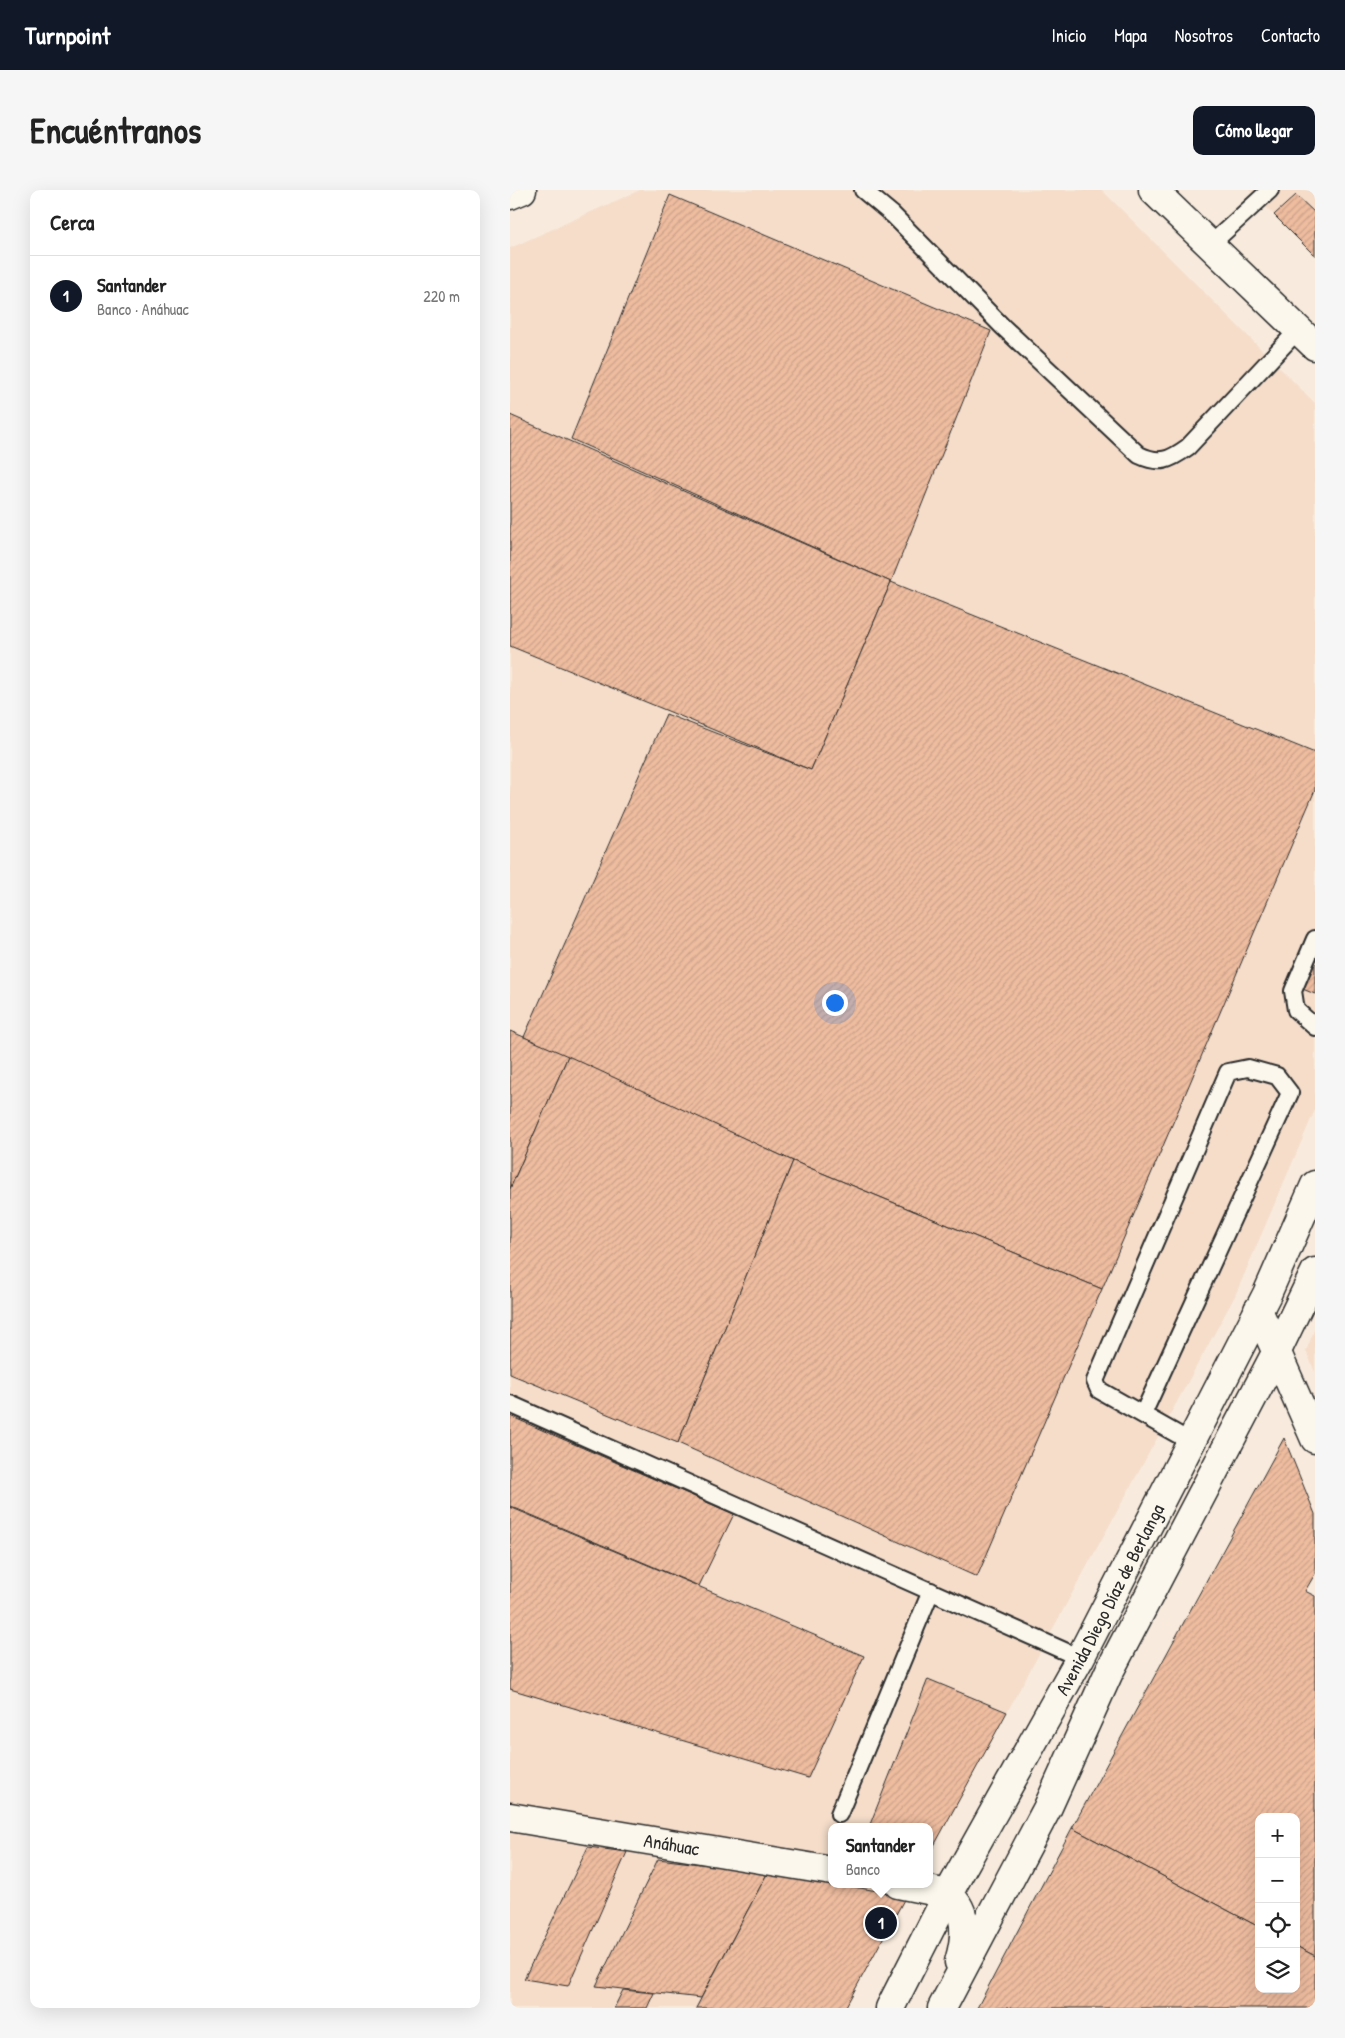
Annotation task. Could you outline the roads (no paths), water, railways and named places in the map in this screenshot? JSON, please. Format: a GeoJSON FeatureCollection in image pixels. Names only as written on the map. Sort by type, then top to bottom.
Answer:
{"type":"FeatureCollection","features":[{"type":"Feature","properties":{"kind":"main road"},"geometry":{"type":"LineString","coordinates":[[510,195],[522,190]]}},
{"type":"Feature","properties":{"kind":"main road"},"geometry":{"type":"LineString","coordinates":[[1153,190],[1306,338]]}},
{"type":"Feature","properties":{"kind":"main road","name":"Avenida Diego Díaz de Berlanga"},"geometry":{"type":"LineString","coordinates":[[890,2008],[948,1894],[1080,1658],[1258,1310],[1315,1185]]}},
{"type":"Feature","properties":{"kind":"main road","name":"Avenida Diego Díaz de Berlanga"},"geometry":{"type":"LineString","coordinates":[[946,2001],[1048,1810],[1109,1672],[1277,1351],[1315,1272]]}},
{"type":"Feature","properties":{"kind":"main road"},"geometry":{"type":"LineString","coordinates":[[1258,1310],[1315,1439]]}},
{"type":"Feature","properties":{"kind":"main road"},"geometry":{"type":"LineString","coordinates":[[1048,1810],[1051,1781],[1092,1675],[1090,1667],[1080,1658]]}},
{"type":"Feature","properties":{"kind":"main road","name":"Anáhuac"},"geometry":{"type":"LineString","coordinates":[[510,1817],[828,1870]]}},
{"type":"Feature","properties":{"kind":"main road"},"geometry":{"type":"LineString","coordinates":[[918,1888],[948,1894],[960,1907],[964,1917],[963,1948],[946,2001]]}},
{"type":"Feature","properties":{"kind":"lane"},"geometry":{"type":"LineString","coordinates":[[863,190],[893,215],[1003,327],[1139,455],[1149,460],[1161,461],[1173,458],[1188,447],[1306,338]]}},
{"type":"Feature","properties":{"kind":"lane"},"geometry":{"type":"LineString","coordinates":[[1210,245],[1270,190]]}},
{"type":"Feature","properties":{"kind":"lane"},"geometry":{"type":"LineString","coordinates":[[1315,939],[1293,991],[1296,1010],[1315,1027]]}},
{"type":"Feature","properties":{"kind":"lane"},"geometry":{"type":"LineString","coordinates":[[1143,1414],[1290,1093],[1277,1076],[1248,1068],[1228,1072],[1095,1381],[1098,1390],[1191,1442]]}},
{"type":"Feature","properties":{"kind":"lane"},"geometry":{"type":"LineString","coordinates":[[510,1404],[1080,1658]]}},
{"type":"Feature","properties":{"kind":"lane"},"geometry":{"type":"LineString","coordinates":[[839,1814],[931,1591]]}},
{"type":"Feature","properties":{"kind":"place","name":"Santander"},"geometry":{"type":"Point","coordinates":[881,1923]}}]}
